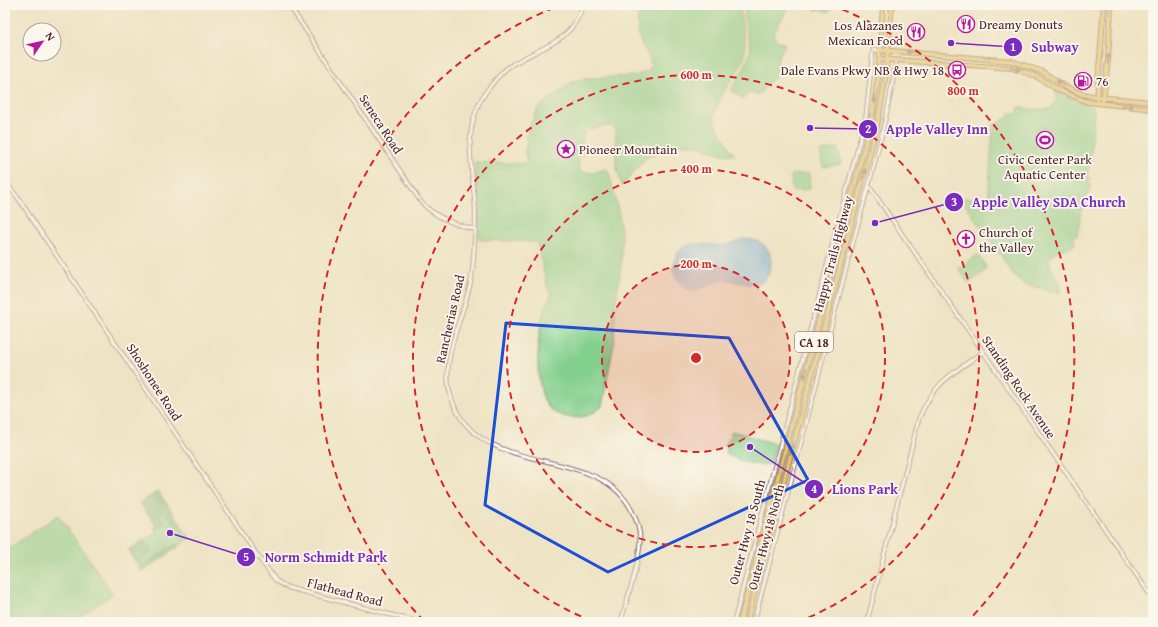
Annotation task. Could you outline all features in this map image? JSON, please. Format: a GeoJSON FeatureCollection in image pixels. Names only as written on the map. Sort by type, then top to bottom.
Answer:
{"type":"FeatureCollection","features":[{"type":"Feature","properties":{"kind":"main road","name":"Happy Trails Highway"},"geometry":{"type":"LineString","coordinates":[[740,622],[871,122],[880,60],[884,5]]}},
{"type":"Feature","properties":{"kind":"main road","name":"Happy Trails Highway"},"geometry":{"type":"LineString","coordinates":[[747,622],[877,126],[888,60],[892,5]]}},
{"type":"Feature","properties":{"kind":"main road"},"geometry":{"type":"LineString","coordinates":[[1096,103],[1104,5]]}},
{"type":"Feature","properties":{"kind":"main road"},"geometry":{"type":"LineString","coordinates":[[1102,104],[1108,60],[1111,5]]}},
{"type":"Feature","properties":{"kind":"main road"},"geometry":{"type":"LineString","coordinates":[[880,50],[1011,61],[1035,69],[1066,87],[1082,94],[1103,98],[1153,102]]}},
{"type":"Feature","properties":{"kind":"main road"},"geometry":{"type":"LineString","coordinates":[[880,60],[1012,68],[1036,76],[1068,95],[1102,104],[1153,109]]}},
{"type":"Feature","properties":{"kind":"street","name":"Seneca Road"},"geometry":{"type":"LineString","coordinates":[[290,5],[421,202],[431,212],[446,221],[475,228]]}},
{"type":"Feature","properties":{"kind":"street","name":"Rancherias Road"},"geometry":{"type":"LineString","coordinates":[[583,5],[573,26],[558,41],[512,64],[488,90],[479,104],[473,120],[469,142],[475,228],[470,287],[448,364],[449,389],[462,418],[470,428],[487,442],[515,454],[585,473],[604,480],[626,498],[636,519],[640,541],[621,622]]}},
{"type":"Feature","properties":{"kind":"street","name":"Outer Hwy 18 South"},"geometry":{"type":"LineString","coordinates":[[734,622],[866,116],[873,50],[880,50]]}},
{"type":"Feature","properties":{"kind":"street"},"geometry":{"type":"LineString","coordinates":[[872,59],[880,60]]}},
{"type":"Feature","properties":{"kind":"street","name":"Outer Hwy 18 North"},"geometry":{"type":"LineString","coordinates":[[754,622],[886,123],[896,61]]}},
{"type":"Feature","properties":{"kind":"street","name":"Shoshonee Road"},"geometry":{"type":"LineString","coordinates":[[5,181],[115,341],[257,555],[276,580],[289,588]]}},
{"type":"Feature","properties":{"kind":"street","name":"Standing Rock Avenue"},"geometry":{"type":"LineString","coordinates":[[869,186],[1153,599]]}},
{"type":"Feature","properties":{"kind":"street"},"geometry":{"type":"LineString","coordinates":[[866,622],[919,418],[924,406],[940,383],[984,352]]}},
{"type":"Feature","properties":{"kind":"street","name":"Flathead Road"},"geometry":{"type":"LineString","coordinates":[[289,588],[418,622]]}},
{"type":"Feature","properties":{"kind":"highlighted area"},"geometry":{"type":"Polygon","coordinates":[[[506,323],[729,338],[808,480],[608,572],[485,505],[506,323]]]}},
{"type":"Feature","properties":{"kind":"green space"},"geometry":{"type":"Polygon","coordinates":[[[640,5],[741,5],[741,20],[745,42],[744,56],[742,63],[719,100],[714,116],[715,123],[734,155],[721,154],[697,145],[677,144],[645,159],[622,186],[616,165],[616,130],[612,126],[609,126],[598,127],[585,131],[582,140],[585,148],[584,155],[577,153],[580,172],[592,173],[606,169],[609,172],[619,215],[622,239],[621,266],[616,300],[614,343],[602,406],[587,416],[568,417],[557,414],[551,410],[545,402],[541,391],[538,364],[539,337],[543,315],[552,292],[548,290],[537,242],[479,240],[475,162],[527,164],[525,152],[528,130],[538,108],[574,81],[589,78],[634,76],[649,71],[649,58],[638,33],[640,5]]]}},
{"type":"Feature","properties":{"kind":"green space"},"geometry":{"type":"Polygon","coordinates":[[[746,5],[790,5],[773,34],[776,40],[785,44],[777,60],[778,73],[759,94],[748,93],[743,99],[731,90],[745,66],[751,49],[744,18],[746,5]]]}},
{"type":"Feature","properties":{"kind":"green space"},"geometry":{"type":"Polygon","coordinates":[[[816,5],[836,5],[828,12],[820,9],[815,10],[816,5]]]}},
{"type":"Feature","properties":{"kind":"green space"},"geometry":{"type":"Polygon","coordinates":[[[1056,91],[1094,109],[1091,154],[1087,176],[1090,178],[1088,184],[1091,185],[1081,211],[1078,232],[1076,237],[1074,235],[1073,237],[1075,242],[1070,248],[1062,249],[1054,253],[1048,259],[1051,265],[1050,266],[1061,285],[1059,293],[1024,284],[1014,275],[964,202],[964,198],[988,200],[993,125],[1009,117],[1010,113],[1018,114],[1019,107],[1024,107],[1024,109],[1051,109],[1056,101],[1056,91]]]}},
{"type":"Feature","properties":{"kind":"green space"},"geometry":{"type":"Polygon","coordinates":[[[838,148],[841,164],[823,167],[820,151],[838,148]]]}},
{"type":"Feature","properties":{"kind":"green space"},"geometry":{"type":"Polygon","coordinates":[[[809,173],[810,189],[792,191],[791,175],[809,173]]]}},
{"type":"Feature","properties":{"kind":"green space"},"geometry":{"type":"Polygon","coordinates":[[[978,255],[986,267],[986,270],[969,284],[958,268],[978,255]]]}},
{"type":"Feature","properties":{"kind":"green space"},"geometry":{"type":"Polygon","coordinates":[[[732,431],[776,444],[771,463],[767,465],[755,464],[742,461],[726,454],[726,443],[732,431]]]}},
{"type":"Feature","properties":{"kind":"green space"},"geometry":{"type":"Polygon","coordinates":[[[158,491],[190,538],[142,572],[128,550],[150,537],[156,531],[154,522],[140,503],[158,491]]]}},
{"type":"Feature","properties":{"kind":"green space"},"geometry":{"type":"Polygon","coordinates":[[[158,492],[184,530],[182,532],[165,511],[158,516],[164,524],[156,529],[154,522],[140,504],[158,492]]]}},
{"type":"Feature","properties":{"kind":"green space"},"geometry":{"type":"Polygon","coordinates":[[[58,515],[113,594],[72,622],[5,622],[5,551],[58,515]]]}},
{"type":"Feature","properties":{"kind":"green space"},"geometry":{"type":"Polygon","coordinates":[[[144,540],[152,552],[140,560],[143,565],[176,544],[178,547],[142,572],[129,550],[144,540]]]}},
{"type":"Feature","properties":{"kind":"water"},"geometry":{"type":"Polygon","coordinates":[[[1044,126],[1052,137],[1040,145],[1038,143],[1040,141],[1035,133],[1044,126]]]}},
{"type":"Feature","properties":{"kind":"water"},"geometry":{"type":"Polygon","coordinates":[[[743,239],[758,241],[769,251],[771,267],[767,277],[762,282],[750,284],[724,280],[694,290],[688,289],[682,285],[676,277],[674,268],[675,260],[681,249],[692,244],[725,245],[743,239]]]}},
{"type":"Feature","properties":{"kind":"place","name":"Dreamy Donuts"},"geometry":{"type":"Point","coordinates":[966,24]}},
{"type":"Feature","properties":{"kind":"place","name":"Los Alazanes Mexican Food"},"geometry":{"type":"Point","coordinates":[916,32]}},
{"type":"Feature","properties":{"kind":"place","name":"Subway"},"geometry":{"type":"Point","coordinates":[951,43]}},
{"type":"Feature","properties":{"kind":"place","name":"Dale Evans Pkwy NB & Hwy 18"},"geometry":{"type":"Point","coordinates":[957,70]}},
{"type":"Feature","properties":{"kind":"place","name":"76"},"geometry":{"type":"Point","coordinates":[1083,81]}},
{"type":"Feature","properties":{"kind":"place","name":"Apple Valley Inn"},"geometry":{"type":"Point","coordinates":[810,128]}},
{"type":"Feature","properties":{"kind":"place","name":"Civic Center Park Aquatic Center"},"geometry":{"type":"Point","coordinates":[1045,140]}},
{"type":"Feature","properties":{"kind":"place","name":"Pioneer Mountain"},"geometry":{"type":"Point","coordinates":[566,149]}},
{"type":"Feature","properties":{"kind":"place","name":"Apple Valley SDA Church"},"geometry":{"type":"Point","coordinates":[875,223]}},
{"type":"Feature","properties":{"kind":"place","name":"Church of the Valley"},"geometry":{"type":"Point","coordinates":[966,239]}},
{"type":"Feature","properties":{"kind":"place","name":"Lions Park"},"geometry":{"type":"Point","coordinates":[750,447]}},
{"type":"Feature","properties":{"kind":"place","name":"Norm Schmidt Park"},"geometry":{"type":"Point","coordinates":[170,533]}}]}
